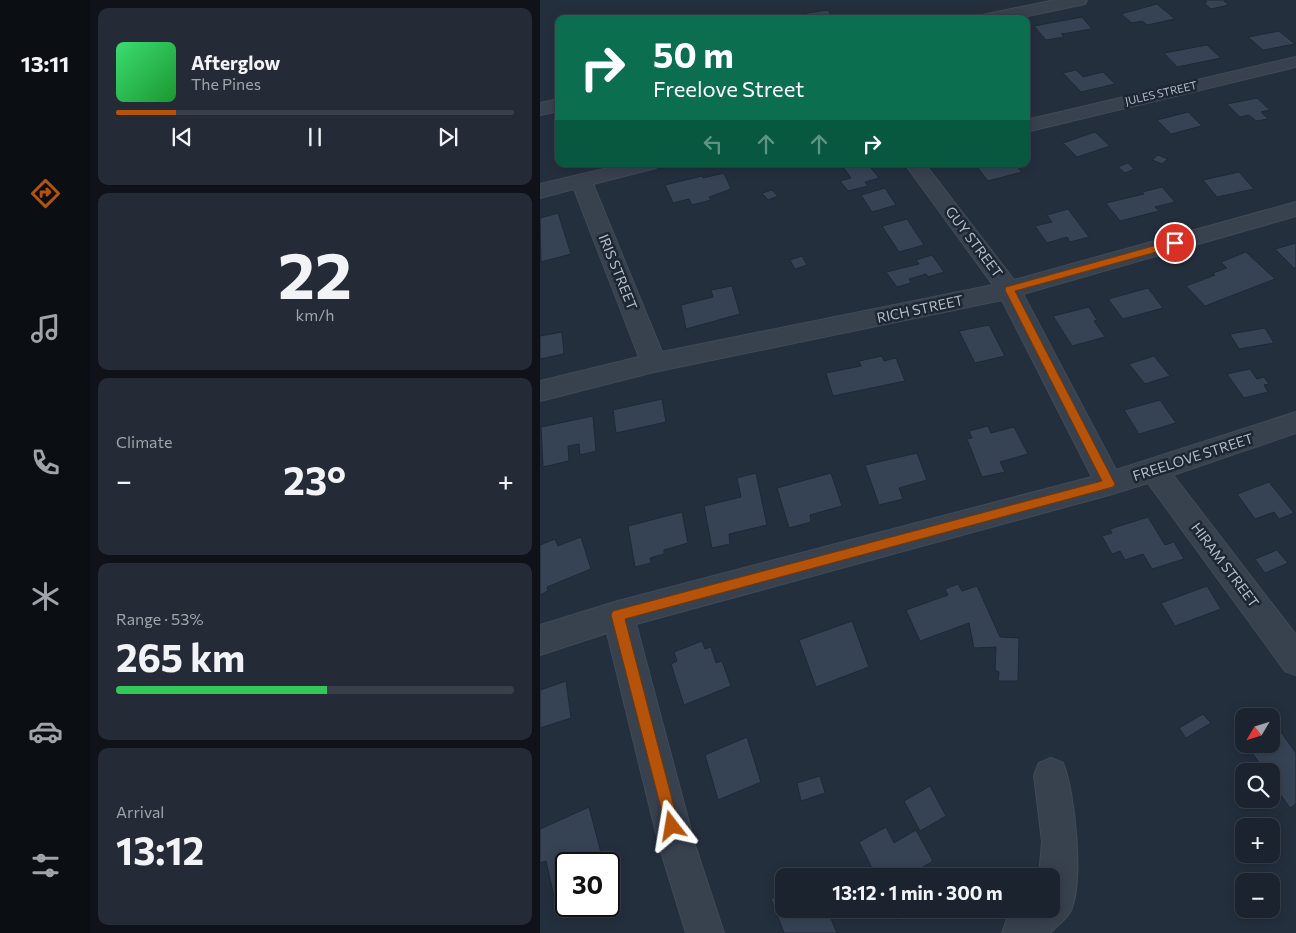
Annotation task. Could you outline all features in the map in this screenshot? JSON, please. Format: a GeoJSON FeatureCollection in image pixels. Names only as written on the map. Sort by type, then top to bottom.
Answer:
{"type":"FeatureCollection","features":[{"type":"Feature","properties":{"kind":"street"},"geometry":{"type":"LineString","coordinates":[[1007,15],[1079,0]]}},
{"type":"Feature","properties":{"kind":"street","name":"JULES STREET"},"geometry":{"type":"LineString","coordinates":[[1030,125],[1296,62]]}},
{"type":"Feature","properties":{"kind":"street"},"geometry":{"type":"LineString","coordinates":[[540,109],[555,106]]}},
{"type":"Feature","properties":{"kind":"street"},"geometry":{"type":"LineString","coordinates":[[540,191],[637,167]]}},
{"type":"Feature","properties":{"kind":"street","name":"GUY STREET"},"geometry":{"type":"LineString","coordinates":[[917,167],[1009,290],[1109,484]]}},
{"type":"Feature","properties":{"kind":"street","name":"IRIS STREET"},"geometry":{"type":"LineString","coordinates":[[581,181],[654,363]]}},
{"type":"Feature","properties":{"kind":"street","name":"RICH STREET"},"geometry":{"type":"LineString","coordinates":[[540,391],[654,363],[856,324],[1009,290],[1296,209]]}},
{"type":"Feature","properties":{"kind":"street","name":"FREELOVE STREET"},"geometry":{"type":"LineString","coordinates":[[540,640],[618,615],[1109,484],[1296,422]]}},
{"type":"Feature","properties":{"kind":"street","name":"HIRAM STREET"},"geometry":{"type":"LineString","coordinates":[[1154,470],[1296,660]]}},
{"type":"Feature","properties":{"kind":"street"},"geometry":{"type":"LineString","coordinates":[[618,615],[677,845],[705,933]]}},
{"type":"Feature","properties":{"kind":"street"},"geometry":{"type":"LineString","coordinates":[[1050,775],[1060,842],[1058,868]]}},
{"type":"Feature","properties":{"kind":"street"},"geometry":{"type":"LineString","coordinates":[[1020,933],[1038,918]]}},
{"type":"Feature","properties":{"kind":"building"},"geometry":{"type":"Polygon","coordinates":[[[1204,0],[1227,0],[1224,1],[1229,5],[1211,9],[1204,3],[1207,2],[1204,0]]]}},
{"type":"Feature","properties":{"kind":"building"},"geometry":{"type":"Polygon","coordinates":[[[1157,4],[1175,19],[1147,25],[1142,21],[1132,23],[1121,14],[1157,4]]]}},
{"type":"Feature","properties":{"kind":"building"},"geometry":{"type":"Polygon","coordinates":[[[828,10],[831,15],[800,15],[828,10]]]}},
{"type":"Feature","properties":{"kind":"building"},"geometry":{"type":"Polygon","coordinates":[[[1082,17],[1092,29],[1061,34],[1064,37],[1046,40],[1034,26],[1082,17]]]}},
{"type":"Feature","properties":{"kind":"building"},"geometry":{"type":"Polygon","coordinates":[[[1279,31],[1295,44],[1263,50],[1248,37],[1279,31]]]}},
{"type":"Feature","properties":{"kind":"building"},"geometry":{"type":"Polygon","coordinates":[[[1207,45],[1221,58],[1177,67],[1164,53],[1207,45]]]}},
{"type":"Feature","properties":{"kind":"building"},"geometry":{"type":"Polygon","coordinates":[[[1076,70],[1083,77],[1103,72],[1115,84],[1081,92],[1063,73],[1076,70]]]}},
{"type":"Feature","properties":{"kind":"building"},"geometry":{"type":"Polygon","coordinates":[[[1257,98],[1270,110],[1261,112],[1268,119],[1256,121],[1249,115],[1240,117],[1227,104],[1257,98]]]}},
{"type":"Feature","properties":{"kind":"building"},"geometry":{"type":"Polygon","coordinates":[[[1188,112],[1202,126],[1171,134],[1157,120],[1188,112]]]}},
{"type":"Feature","properties":{"kind":"building"},"geometry":{"type":"Polygon","coordinates":[[[1095,132],[1110,146],[1077,157],[1063,143],[1095,132]]]}},
{"type":"Feature","properties":{"kind":"building"},"geometry":{"type":"Polygon","coordinates":[[[1158,155],[1168,159],[1162,164],[1152,160],[1158,155]]]}},
{"type":"Feature","properties":{"kind":"building"},"geometry":{"type":"Polygon","coordinates":[[[1128,163],[1134,169],[1125,173],[1118,167],[1128,163]]]}},
{"type":"Feature","properties":{"kind":"building"},"geometry":{"type":"Polygon","coordinates":[[[843,167],[870,167],[879,178],[865,182],[868,186],[848,191],[840,181],[851,178],[843,167]]]}},
{"type":"Feature","properties":{"kind":"building"},"geometry":{"type":"Polygon","coordinates":[[[977,167],[1018,167],[1022,172],[988,181],[977,167]]]}},
{"type":"Feature","properties":{"kind":"building"},"geometry":{"type":"Polygon","coordinates":[[[1239,172],[1254,189],[1217,197],[1203,180],[1239,172]]]}},
{"type":"Feature","properties":{"kind":"building"},"geometry":{"type":"Polygon","coordinates":[[[724,173],[731,189],[709,197],[711,200],[692,205],[689,199],[673,203],[665,185],[702,176],[703,178],[724,173]]]}},
{"type":"Feature","properties":{"kind":"building"},"geometry":{"type":"Polygon","coordinates":[[[1162,187],[1175,202],[1155,207],[1159,211],[1120,221],[1106,203],[1144,194],[1142,192],[1162,187]]]}},
{"type":"Feature","properties":{"kind":"building"},"geometry":{"type":"Polygon","coordinates":[[[885,188],[896,205],[872,212],[861,195],[885,188]]]}},
{"type":"Feature","properties":{"kind":"building"},"geometry":{"type":"Polygon","coordinates":[[[772,190],[778,196],[768,200],[762,193],[772,190]]]}},
{"type":"Feature","properties":{"kind":"building"},"geometry":{"type":"Polygon","coordinates":[[[1068,209],[1089,237],[1070,242],[1067,237],[1047,243],[1035,226],[1052,222],[1047,215],[1068,209]]]}},
{"type":"Feature","properties":{"kind":"building"},"geometry":{"type":"Polygon","coordinates":[[[558,213],[571,254],[541,262],[540,218],[558,213]]]}},
{"type":"Feature","properties":{"kind":"building"},"geometry":{"type":"Polygon","coordinates":[[[907,219],[924,245],[899,252],[882,226],[907,219]]]}},
{"type":"Feature","properties":{"kind":"building"},"geometry":{"type":"Polygon","coordinates":[[[1296,243],[1296,268],[1294,268],[1275,249],[1296,243]]]}},
{"type":"Feature","properties":{"kind":"building"},"geometry":{"type":"Polygon","coordinates":[[[1246,252],[1275,279],[1205,306],[1186,286],[1215,275],[1213,273],[1227,268],[1221,262],[1246,252]]]}},
{"type":"Feature","properties":{"kind":"building"},"geometry":{"type":"Polygon","coordinates":[[[932,255],[944,272],[928,277],[926,274],[909,279],[911,283],[897,287],[886,272],[919,264],[916,260],[932,255]]]}},
{"type":"Feature","properties":{"kind":"building"},"geometry":{"type":"Polygon","coordinates":[[[802,256],[807,265],[795,269],[790,260],[802,256]]]}},
{"type":"Feature","properties":{"kind":"building"},"geometry":{"type":"Polygon","coordinates":[[[732,286],[740,314],[686,329],[681,305],[713,297],[711,290],[732,286]]]}},
{"type":"Feature","properties":{"kind":"building"},"geometry":{"type":"Polygon","coordinates":[[[1148,288],[1163,308],[1123,319],[1108,299],[1148,288]]]}},
{"type":"Feature","properties":{"kind":"building"},"geometry":{"type":"Polygon","coordinates":[[[1089,307],[1097,320],[1094,321],[1105,337],[1072,346],[1053,316],[1089,307]]]}},
{"type":"Feature","properties":{"kind":"building"},"geometry":{"type":"Polygon","coordinates":[[[989,325],[1005,356],[975,363],[959,331],[989,325]]]}},
{"type":"Feature","properties":{"kind":"building"},"geometry":{"type":"Polygon","coordinates":[[[1265,328],[1274,343],[1239,349],[1230,334],[1265,328]]]}},
{"type":"Feature","properties":{"kind":"building"},"geometry":{"type":"Polygon","coordinates":[[[562,332],[564,354],[540,359],[540,336],[562,332]]]}},
{"type":"Feature","properties":{"kind":"building"},"geometry":{"type":"Polygon","coordinates":[[[882,356],[884,361],[896,358],[905,381],[833,396],[826,373],[861,366],[859,361],[882,356]]]}},
{"type":"Feature","properties":{"kind":"building"},"geometry":{"type":"Polygon","coordinates":[[[1154,356],[1170,376],[1145,384],[1129,364],[1154,356]]]}},
{"type":"Feature","properties":{"kind":"building"},"geometry":{"type":"Polygon","coordinates":[[[1250,369],[1257,379],[1264,377],[1269,384],[1264,385],[1268,392],[1244,398],[1227,374],[1250,369]]]}},
{"type":"Feature","properties":{"kind":"building"},"geometry":{"type":"Polygon","coordinates":[[[662,399],[666,422],[616,433],[613,410],[662,399]]]}},
{"type":"Feature","properties":{"kind":"building"},"geometry":{"type":"Polygon","coordinates":[[[1160,400],[1176,423],[1139,434],[1124,410],[1160,400]]]}},
{"type":"Feature","properties":{"kind":"building"},"geometry":{"type":"Polygon","coordinates":[[[593,416],[596,451],[580,455],[579,444],[568,446],[569,461],[543,467],[541,427],[593,416]]]}},
{"type":"Feature","properties":{"kind":"building"},"geometry":{"type":"Polygon","coordinates":[[[988,426],[991,433],[1014,427],[1028,454],[1000,462],[1005,472],[982,477],[967,439],[972,438],[969,431],[988,426]]]}},
{"type":"Feature","properties":{"kind":"building"},"geometry":{"type":"Polygon","coordinates":[[[917,453],[927,480],[899,488],[903,499],[879,505],[865,465],[917,453]]]}},
{"type":"Feature","properties":{"kind":"building"},"geometry":{"type":"Polygon","coordinates":[[[756,473],[767,525],[729,534],[730,544],[712,548],[704,506],[741,497],[737,478],[756,473]]]}},
{"type":"Feature","properties":{"kind":"building"},"geometry":{"type":"Polygon","coordinates":[[[831,473],[842,506],[810,515],[811,522],[789,528],[777,488],[831,473]]]}},
{"type":"Feature","properties":{"kind":"building"},"geometry":{"type":"Polygon","coordinates":[[[1269,482],[1294,513],[1279,519],[1274,512],[1255,519],[1237,494],[1269,482]]]}},
{"type":"Feature","properties":{"kind":"building"},"geometry":{"type":"Polygon","coordinates":[[[682,512],[688,543],[664,550],[664,554],[650,558],[651,563],[635,567],[628,526],[682,512]]]}},
{"type":"Feature","properties":{"kind":"building"},"geometry":{"type":"Polygon","coordinates":[[[1148,517],[1165,545],[1174,542],[1184,559],[1152,569],[1143,554],[1125,560],[1120,551],[1112,554],[1102,536],[1112,533],[1110,529],[1148,517]]]}},
{"type":"Feature","properties":{"kind":"building"},"geometry":{"type":"Polygon","coordinates":[[[581,537],[591,569],[547,587],[548,591],[540,595],[540,545],[555,539],[558,546],[581,537]]]}},
{"type":"Feature","properties":{"kind":"building"},"geometry":{"type":"Polygon","coordinates":[[[1277,550],[1288,563],[1265,573],[1255,559],[1277,550]]]}},
{"type":"Feature","properties":{"kind":"building"},"geometry":{"type":"Polygon","coordinates":[[[958,584],[962,591],[977,586],[1000,637],[1019,638],[1018,681],[998,681],[999,672],[995,670],[996,647],[974,648],[969,623],[920,641],[906,610],[948,595],[945,589],[958,584]]]}},
{"type":"Feature","properties":{"kind":"building"},"geometry":{"type":"Polygon","coordinates":[[[1207,586],[1221,609],[1175,626],[1161,603],[1207,586]]]}},
{"type":"Feature","properties":{"kind":"building"},"geometry":{"type":"Polygon","coordinates":[[[852,621],[869,667],[816,687],[799,640],[852,621]]]}},
{"type":"Feature","properties":{"kind":"building"},"geometry":{"type":"Polygon","coordinates":[[[702,641],[705,649],[711,647],[716,663],[722,661],[731,686],[684,705],[671,664],[677,661],[674,652],[702,641]]]}},
{"type":"Feature","properties":{"kind":"building"},"geometry":{"type":"Polygon","coordinates":[[[566,681],[571,718],[540,728],[540,690],[566,681]]]}},
{"type":"Feature","properties":{"kind":"building"},"geometry":{"type":"Polygon","coordinates":[[[1203,714],[1211,723],[1186,738],[1179,728],[1203,714]]]}},
{"type":"Feature","properties":{"kind":"building"},"geometry":{"type":"Polygon","coordinates":[[[1280,731],[1296,753],[1296,804],[1290,808],[1280,794],[1280,763],[1259,763],[1252,753],[1280,753],[1280,731]]]}},
{"type":"Feature","properties":{"kind":"building"},"geometry":{"type":"Polygon","coordinates":[[[747,737],[761,782],[718,800],[705,755],[747,737]]]}},
{"type":"Feature","properties":{"kind":"building"},"geometry":{"type":"Polygon","coordinates":[[[820,776],[825,793],[801,801],[797,783],[820,776]]]}},
{"type":"Feature","properties":{"kind":"building"},"geometry":{"type":"Polygon","coordinates":[[[930,786],[946,816],[920,831],[904,801],[930,786]]]}},
{"type":"Feature","properties":{"kind":"building"},"geometry":{"type":"Polygon","coordinates":[[[589,807],[601,852],[555,852],[555,901],[546,861],[540,863],[540,829],[589,807]]]}},
{"type":"Feature","properties":{"kind":"building"},"geometry":{"type":"Polygon","coordinates":[[[886,827],[894,843],[916,830],[933,861],[921,868],[872,868],[859,842],[886,827]]]}},
{"type":"Feature","properties":{"kind":"building"},"geometry":{"type":"Polygon","coordinates":[[[775,897],[775,909],[771,899],[775,897]]]}},
{"type":"Feature","properties":{"kind":"building"},"geometry":{"type":"Polygon","coordinates":[[[778,918],[831,918],[837,933],[784,933],[778,918]]]}},
{"type":"Feature","properties":{"kind":"route"},"geometry":{"type":"LineString","coordinates":[[672,826],[618,615],[1109,484],[1009,290],[1175,243]]}}]}
